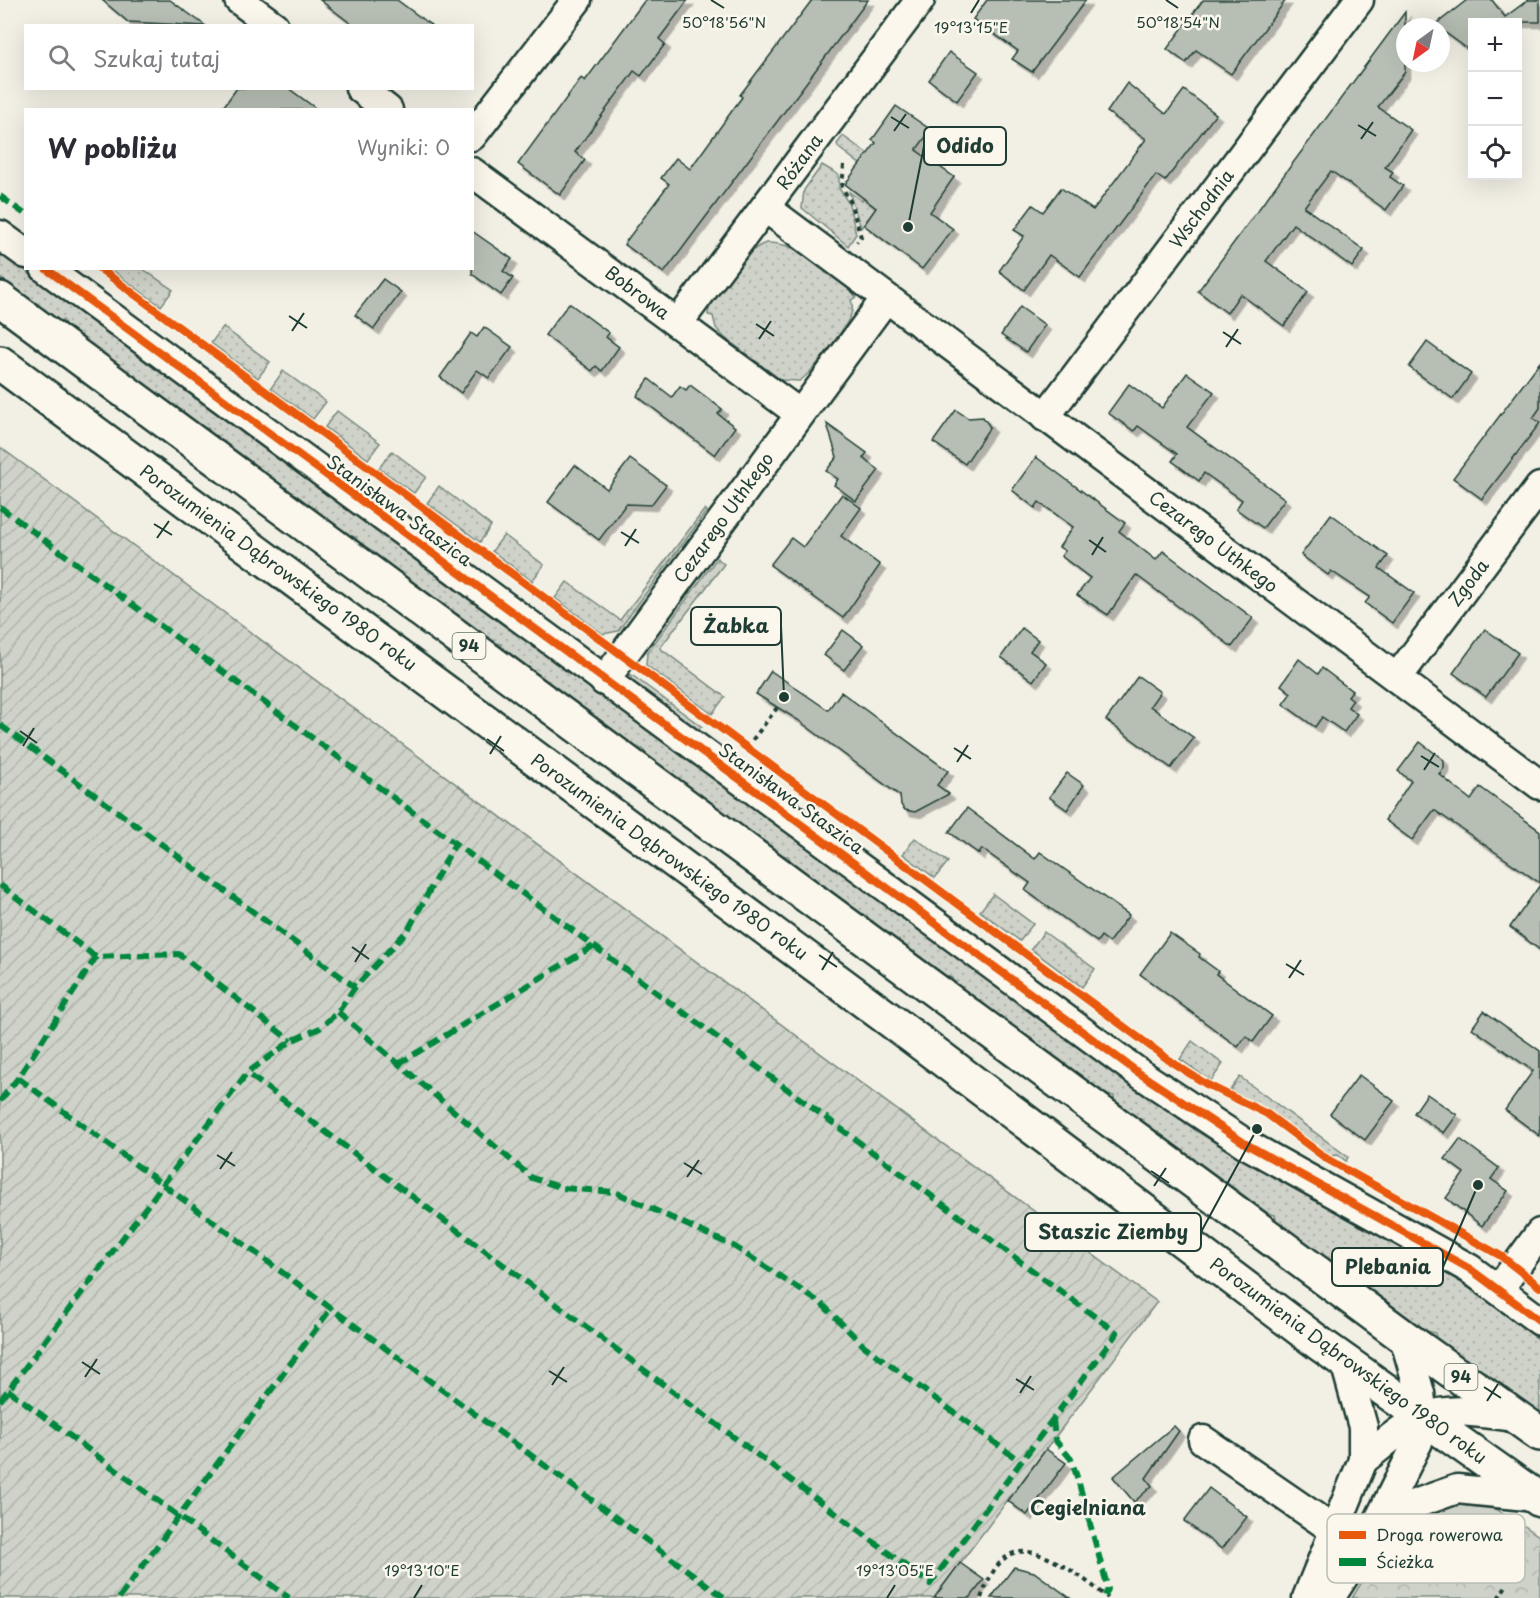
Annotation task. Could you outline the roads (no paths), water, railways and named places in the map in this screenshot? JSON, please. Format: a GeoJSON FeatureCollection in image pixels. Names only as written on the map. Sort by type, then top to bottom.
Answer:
{"type":"FeatureCollection","features":[{"type":"Feature","properties":{"kind":"main road","name":"94"},"geometry":{"type":"LineString","coordinates":[[0,299],[1404,1337],[1529,1426]]}},
{"type":"Feature","properties":{"kind":"main road","name":"Porozumienia Dąbrowskiego 1980 roku"},"geometry":{"type":"LineString","coordinates":[[0,363],[913,1037],[1345,1362],[1538,1499]]}},
{"type":"Feature","properties":{"kind":"street"},"geometry":{"type":"LineString","coordinates":[[239,0],[271,24]]}},
{"type":"Feature","properties":{"kind":"street"},"geometry":{"type":"LineString","coordinates":[[474,133],[577,0]]}},
{"type":"Feature","properties":{"kind":"street","name":"Różana"},"geometry":{"type":"LineString","coordinates":[[678,323],[920,0]]}},
{"type":"Feature","properties":{"kind":"street","name":"Wschodnia"},"geometry":{"type":"LineString","coordinates":[[1046,417],[1359,0]]}},
{"type":"Feature","properties":{"kind":"street"},"geometry":{"type":"LineString","coordinates":[[363,90],[385,108]]}},
{"type":"Feature","properties":{"kind":"street","name":"Bobrowa"},"geometry":{"type":"LineString","coordinates":[[474,173],[800,414]]}},
{"type":"Feature","properties":{"kind":"street","name":"Cezarego Uthkego"},"geometry":{"type":"LineString","coordinates":[[766,208],[1540,785]]}},
{"type":"Feature","properties":{"kind":"street"},"geometry":{"type":"LineString","coordinates":[[0,235],[24,253]]}},
{"type":"Feature","properties":{"kind":"street","name":"Stanisława Staszica"},"geometry":{"type":"LineString","coordinates":[[48,270],[986,962],[1178,1099],[1253,1148],[1449,1257],[1499,1289],[1540,1321]]}},
{"type":"Feature","properties":{"kind":"street","name":"Cezarego Uthkego"},"geometry":{"type":"LineString","coordinates":[[604,681],[886,298]]}},
{"type":"Feature","properties":{"kind":"street","name":"Zgoda"},"geometry":{"type":"LineString","coordinates":[[1397,678],[1540,487]]}},
{"type":"Feature","properties":{"kind":"street"},"geometry":{"type":"LineString","coordinates":[[1499,1289],[1540,1233]]}},
{"type":"Feature","properties":{"kind":"street"},"geometry":{"type":"LineString","coordinates":[[1382,1514],[1413,1456],[1423,1418],[1414,1364],[1404,1337]]}},
{"type":"Feature","properties":{"kind":"street"},"geometry":{"type":"LineString","coordinates":[[1341,1514],[1363,1460],[1363,1427],[1345,1362]]}},
{"type":"Feature","properties":{"kind":"street"},"geometry":{"type":"LineString","coordinates":[[1363,1460],[1423,1418],[1447,1412],[1463,1411],[1529,1426]]}},
{"type":"Feature","properties":{"kind":"street"},"geometry":{"type":"LineString","coordinates":[[1203,1440],[1327,1525]]}},
{"type":"Feature","properties":{"kind":"street"},"geometry":{"type":"LineString","coordinates":[[1397,1514],[1412,1505],[1457,1489],[1538,1499]]}},
{"type":"Feature","properties":{"kind":"street"},"geometry":{"type":"LineString","coordinates":[[1307,1598],[1327,1548]]}},
{"type":"Feature","properties":{"kind":"street"},"geometry":{"type":"LineString","coordinates":[[1330,1598],[1340,1583]]}},
{"type":"Feature","properties":{"kind":"place","name":"Odido"},"geometry":{"type":"Point","coordinates":[908,227]}},
{"type":"Feature","properties":{"kind":"place","name":"Żabka"},"geometry":{"type":"Point","coordinates":[784,697]}},
{"type":"Feature","properties":{"kind":"place","name":"Staszic Ziemby"},"geometry":{"type":"Point","coordinates":[1257,1129]}},
{"type":"Feature","properties":{"kind":"place","name":"Plebania"},"geometry":{"type":"Point","coordinates":[1478,1185]}},
{"type":"Feature","properties":{"kind":"district","name":"Cegielniana"},"geometry":{"type":"Point","coordinates":[1088,1508]}}]}
